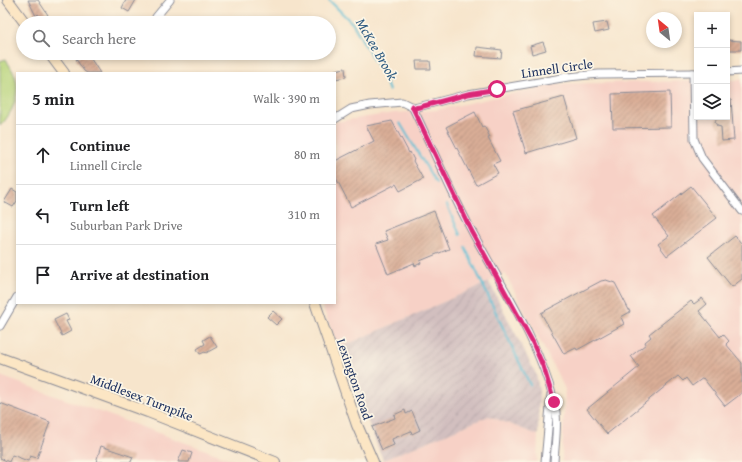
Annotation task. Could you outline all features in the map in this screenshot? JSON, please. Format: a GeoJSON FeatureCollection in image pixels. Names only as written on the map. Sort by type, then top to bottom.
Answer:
{"type":"FeatureCollection","features":[{"type":"Feature","properties":{"kind":"main road"},"geometry":{"type":"LineString","coordinates":[[8,0],[20,16]]}},
{"type":"Feature","properties":{"kind":"main road"},"geometry":{"type":"LineString","coordinates":[[54,60],[63,72]]}},
{"type":"Feature","properties":{"kind":"main road","name":"Lexington Road"},"geometry":{"type":"LineString","coordinates":[[315,304],[371,460]]}},
{"type":"Feature","properties":{"kind":"main road","name":"Middlesex Turnpike"},"geometry":{"type":"LineString","coordinates":[[0,358],[141,410],[275,462]]}},
{"type":"Feature","properties":{"kind":"street"},"geometry":{"type":"LineString","coordinates":[[157,16],[170,0]]}},
{"type":"Feature","properties":{"kind":"street"},"geometry":{"type":"LineString","coordinates":[[730,72],[742,71]]}},
{"type":"Feature","properties":{"kind":"street","name":"Linnell Circle"},"geometry":{"type":"LineString","coordinates":[[336,118],[351,109],[370,105],[402,102],[414,108],[468,94],[568,77],[599,74],[694,73]]}},
{"type":"Feature","properties":{"kind":"street","name":"Linnell Circle"},"geometry":{"type":"LineString","coordinates":[[695,84],[694,139],[702,158],[742,211]]}},
{"type":"Feature","properties":{"kind":"street"},"geometry":{"type":"LineString","coordinates":[[412,106],[471,230],[533,343],[543,366],[556,414],[554,462]]}},
{"type":"Feature","properties":{"kind":"street"},"geometry":{"type":"LineString","coordinates":[[0,326],[16,299]]}},
{"type":"Feature","properties":{"kind":"street"},"geometry":{"type":"LineString","coordinates":[[545,462],[551,393]]}},
{"type":"Feature","properties":{"kind":"shaded area"},"geometry":{"type":"Polygon","coordinates":[[[730,80],[742,80],[742,462],[562,462],[565,389],[505,273],[489,282],[339,348],[321,304],[336,304],[336,122],[394,113],[437,110],[556,84],[694,81],[694,120],[730,120],[730,80]]]}},
{"type":"Feature","properties":{"kind":"shaded area"},"geometry":{"type":"Polygon","coordinates":[[[489,282],[536,374],[539,391],[538,435],[489,416],[383,460],[339,348],[489,282]]]}},
{"type":"Feature","properties":{"kind":"shaded area"},"geometry":{"type":"Polygon","coordinates":[[[0,376],[239,462],[0,462],[0,376]]]}},
{"type":"Feature","properties":{"kind":"shaded area"},"geometry":{"type":"Polygon","coordinates":[[[489,416],[538,435],[537,462],[384,462],[383,460],[489,416]]]}},
{"type":"Feature","properties":{"kind":"green space"},"geometry":{"type":"Polygon","coordinates":[[[6,59],[15,76],[16,97],[12,110],[0,126],[0,61],[6,59]]]}},
{"type":"Feature","properties":{"kind":"building"},"geometry":{"type":"Polygon","coordinates":[[[28,0],[38,0],[48,15],[40,16],[38,14],[36,16],[28,0]]]}},
{"type":"Feature","properties":{"kind":"building"},"geometry":{"type":"Polygon","coordinates":[[[126,0],[136,0],[129,12],[122,8],[126,0]]]}},
{"type":"Feature","properties":{"kind":"building"},"geometry":{"type":"Polygon","coordinates":[[[607,22],[609,30],[595,33],[593,24],[607,22]]]}},
{"type":"Feature","properties":{"kind":"building"},"geometry":{"type":"Polygon","coordinates":[[[730,40],[741,41],[741,50],[730,50],[730,40]]]}},
{"type":"Feature","properties":{"kind":"building"},"geometry":{"type":"Polygon","coordinates":[[[543,42],[546,50],[532,54],[530,46],[543,42]]]}},
{"type":"Feature","properties":{"kind":"building"},"geometry":{"type":"Polygon","coordinates":[[[477,47],[502,50],[501,58],[476,56],[477,47]]]}},
{"type":"Feature","properties":{"kind":"building"},"geometry":{"type":"Polygon","coordinates":[[[77,60],[92,60],[99,72],[86,72],[77,60]]]}},
{"type":"Feature","properties":{"kind":"building"},"geometry":{"type":"Polygon","coordinates":[[[416,61],[430,61],[431,69],[417,69],[416,61]]]}},
{"type":"Feature","properties":{"kind":"building"},"geometry":{"type":"Polygon","coordinates":[[[345,68],[346,77],[336,79],[335,70],[345,68]]]}},
{"type":"Feature","properties":{"kind":"building"},"geometry":{"type":"Polygon","coordinates":[[[670,92],[671,127],[613,128],[612,94],[670,92]]]}},
{"type":"Feature","properties":{"kind":"building"},"geometry":{"type":"Polygon","coordinates":[[[564,97],[576,138],[526,153],[513,111],[564,97]]]}},
{"type":"Feature","properties":{"kind":"building"},"geometry":{"type":"Polygon","coordinates":[[[731,100],[734,140],[722,141],[721,127],[717,126],[716,120],[730,120],[731,100]]]}},
{"type":"Feature","properties":{"kind":"building"},"geometry":{"type":"Polygon","coordinates":[[[475,112],[482,127],[484,126],[490,137],[488,138],[500,161],[493,164],[498,173],[476,185],[446,127],[475,112]]]}},
{"type":"Feature","properties":{"kind":"building"},"geometry":{"type":"Polygon","coordinates":[[[392,121],[409,153],[410,152],[414,160],[413,161],[423,179],[400,191],[396,184],[351,207],[336,178],[336,160],[374,141],[366,126],[392,121]]]}},
{"type":"Feature","properties":{"kind":"building"},"geometry":{"type":"Polygon","coordinates":[[[691,186],[717,218],[667,256],[658,244],[669,236],[653,216],[691,186]]]}},
{"type":"Feature","properties":{"kind":"building"},"geometry":{"type":"Polygon","coordinates":[[[12,189],[16,191],[16,202],[13,207],[4,202],[12,189]]]}},
{"type":"Feature","properties":{"kind":"building"},"geometry":{"type":"Polygon","coordinates":[[[434,211],[449,249],[420,261],[421,263],[415,266],[414,263],[388,274],[376,244],[388,240],[384,231],[434,211]]]}},
{"type":"Feature","properties":{"kind":"building"},"geometry":{"type":"Polygon","coordinates":[[[735,236],[742,244],[742,279],[732,287],[708,257],[735,236]]]}},
{"type":"Feature","properties":{"kind":"building"},"geometry":{"type":"Polygon","coordinates":[[[606,280],[615,283],[630,312],[621,317],[624,324],[577,350],[576,348],[564,354],[541,313],[601,281],[606,280]]]}},
{"type":"Feature","properties":{"kind":"building"},"geometry":{"type":"Polygon","coordinates":[[[702,298],[707,304],[699,311],[720,337],[723,334],[729,341],[726,344],[742,363],[742,393],[725,406],[703,378],[692,386],[686,378],[683,381],[678,376],[607,434],[587,409],[639,367],[631,356],[646,344],[645,342],[651,337],[649,334],[691,301],[694,304],[702,298]]]}},
{"type":"Feature","properties":{"kind":"building"},"geometry":{"type":"Polygon","coordinates":[[[273,311],[282,319],[276,325],[267,317],[273,311]]]}},
{"type":"Feature","properties":{"kind":"building"},"geometry":{"type":"Polygon","coordinates":[[[66,314],[69,320],[66,321],[71,331],[62,336],[54,320],[66,314]]]}},
{"type":"Feature","properties":{"kind":"building"},"geometry":{"type":"Polygon","coordinates":[[[210,336],[217,347],[206,353],[200,354],[197,349],[205,344],[203,340],[210,336]]]}},
{"type":"Feature","properties":{"kind":"building"},"geometry":{"type":"Polygon","coordinates":[[[0,403],[50,422],[37,458],[30,456],[28,461],[12,455],[9,462],[0,458],[0,403]]]}},
{"type":"Feature","properties":{"kind":"building"},"geometry":{"type":"Polygon","coordinates":[[[405,410],[406,414],[412,411],[420,430],[412,434],[411,431],[392,439],[394,445],[382,450],[372,427],[395,418],[394,415],[405,410]]]}},
{"type":"Feature","properties":{"kind":"building"},"geometry":{"type":"Polygon","coordinates":[[[101,446],[133,457],[131,462],[96,462],[101,446]]]}},
{"type":"Feature","properties":{"kind":"building"},"geometry":{"type":"Polygon","coordinates":[[[183,450],[192,453],[189,462],[178,462],[183,450]]]}},
{"type":"Feature","properties":{"kind":"waterway","name":"McKee Brook"},"geometry":{"type":"LineString","coordinates":[[329,0],[353,24],[385,80],[389,91]]}},
{"type":"Feature","properties":{"kind":"waterway","name":"McKee Brook"},"geometry":{"type":"LineString","coordinates":[[400,123],[436,183]]}},
{"type":"Feature","properties":{"kind":"waterway","name":"McKee Brook"},"geometry":{"type":"LineString","coordinates":[[447,205],[460,235]]}},
{"type":"Feature","properties":{"kind":"waterway","name":"McKee Brook"},"geometry":{"type":"LineString","coordinates":[[465,247],[530,385]]}},
{"type":"Feature","properties":{"kind":"route"},"geometry":{"type":"LineString","coordinates":[[497,89],[468,94],[420,107],[414,108],[412,106],[471,230],[533,343],[543,366],[554,402]]}}]}
